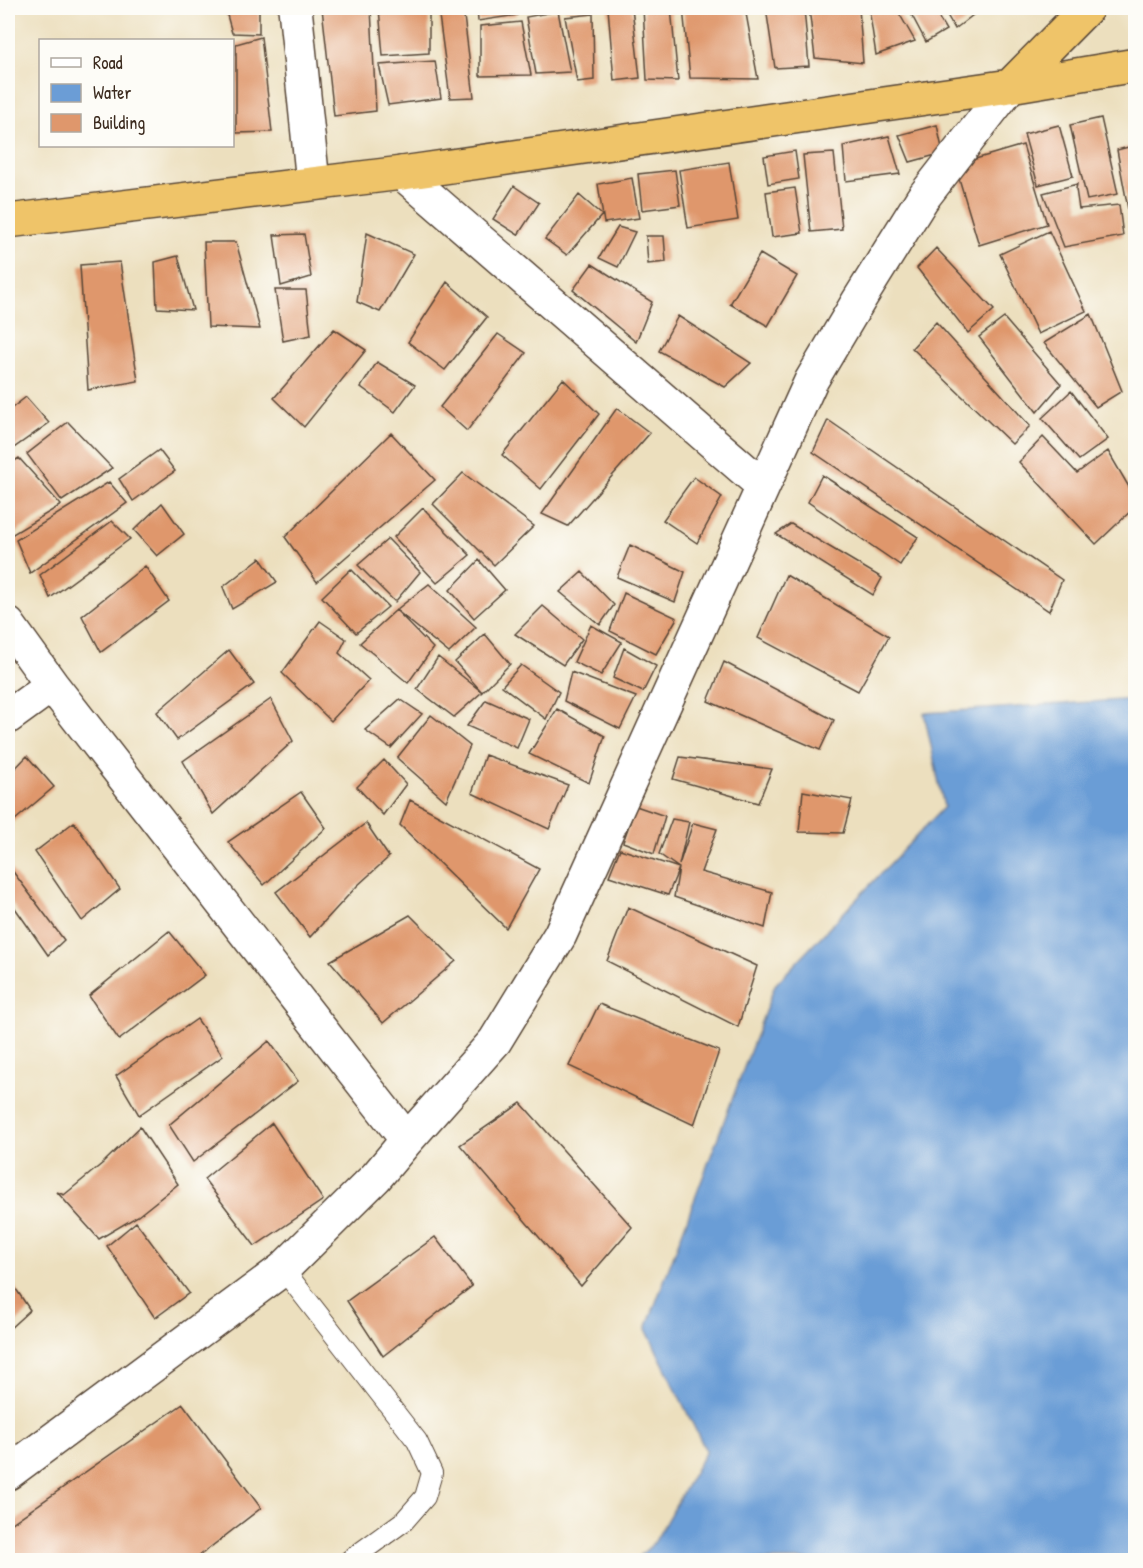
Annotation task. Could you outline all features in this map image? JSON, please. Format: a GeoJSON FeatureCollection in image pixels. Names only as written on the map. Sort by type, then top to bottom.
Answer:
{"type":"FeatureCollection","features":[{"type":"Feature","properties":{"kind":"highway"},"geometry":{"type":"LineString","coordinates":[[1010,86],[1088,8]]}},
{"type":"Feature","properties":{"kind":"highway"},"geometry":{"type":"LineString","coordinates":[[8,220],[402,173],[1010,86],[1136,65]]}},
{"type":"Feature","properties":{"kind":"street"},"geometry":{"type":"LineString","coordinates":[[295,8],[313,183]]}},
{"type":"Feature","properties":{"kind":"street"},"geometry":{"type":"LineString","coordinates":[[8,1473],[283,1269],[376,1177],[495,1041],[560,935],[811,381],[922,199],[1010,86]]}},
{"type":"Feature","properties":{"kind":"street"},"geometry":{"type":"LineString","coordinates":[[402,173],[763,486]]}},
{"type":"Feature","properties":{"kind":"street"},"geometry":{"type":"LineString","coordinates":[[8,624],[52,685],[407,1140]]}},
{"type":"Feature","properties":{"kind":"street"},"geometry":{"type":"LineString","coordinates":[[8,717],[52,685]]}},
{"type":"Feature","properties":{"kind":"lane"},"geometry":{"type":"LineString","coordinates":[[283,1269],[417,1441],[432,1473],[425,1497],[404,1521],[350,1560]]}},
{"type":"Feature","properties":{"kind":"water"},"geometry":{"type":"Polygon","coordinates":[[[1135,699],[1135,1560],[635,1560],[654,1543],[706,1451],[646,1329],[775,985],[944,807],[924,713],[1135,699]]]}},
{"type":"Feature","properties":{"kind":"building"},"geometry":{"type":"Polygon","coordinates":[[[225,8],[259,8],[259,34],[232,33],[225,8]]]}},
{"type":"Feature","properties":{"kind":"building"},"geometry":{"type":"Polygon","coordinates":[[[322,8],[371,8],[376,111],[334,116],[322,8]]]}},
{"type":"Feature","properties":{"kind":"building"},"geometry":{"type":"Polygon","coordinates":[[[379,8],[429,8],[429,53],[383,56],[379,8]]]}},
{"type":"Feature","properties":{"kind":"building"},"geometry":{"type":"Polygon","coordinates":[[[438,8],[463,8],[474,97],[450,98],[438,8]]]}},
{"type":"Feature","properties":{"kind":"building"},"geometry":{"type":"Polygon","coordinates":[[[477,8],[516,8],[517,15],[478,21],[477,8]]]}},
{"type":"Feature","properties":{"kind":"building"},"geometry":{"type":"Polygon","coordinates":[[[565,8],[590,8],[590,10],[565,10],[565,8]]]}},
{"type":"Feature","properties":{"kind":"building"},"geometry":{"type":"Polygon","coordinates":[[[608,8],[632,8],[640,78],[614,81],[608,8]]]}},
{"type":"Feature","properties":{"kind":"building"},"geometry":{"type":"Polygon","coordinates":[[[643,8],[671,8],[678,81],[647,80],[643,8]]]}},
{"type":"Feature","properties":{"kind":"building"},"geometry":{"type":"Polygon","coordinates":[[[683,8],[745,8],[758,79],[690,78],[683,8]]]}},
{"type":"Feature","properties":{"kind":"building"},"geometry":{"type":"Polygon","coordinates":[[[766,8],[804,8],[809,66],[775,68],[766,8]]]}},
{"type":"Feature","properties":{"kind":"building"},"geometry":{"type":"Polygon","coordinates":[[[809,8],[859,8],[863,63],[815,58],[809,8]]]}},
{"type":"Feature","properties":{"kind":"building"},"geometry":{"type":"Polygon","coordinates":[[[869,8],[896,8],[915,41],[876,55],[869,8]]]}},
{"type":"Feature","properties":{"kind":"building"},"geometry":{"type":"Polygon","coordinates":[[[908,8],[933,8],[946,30],[926,42],[908,8]]]}},
{"type":"Feature","properties":{"kind":"building"},"geometry":{"type":"Polygon","coordinates":[[[943,8],[982,8],[955,29],[943,8]]]}},
{"type":"Feature","properties":{"kind":"building"},"geometry":{"type":"Polygon","coordinates":[[[558,11],[570,72],[536,74],[526,17],[558,11]]]}},
{"type":"Feature","properties":{"kind":"building"},"geometry":{"type":"Polygon","coordinates":[[[593,14],[594,80],[577,82],[565,17],[593,14]]]}},
{"type":"Feature","properties":{"kind":"building"},"geometry":{"type":"Polygon","coordinates":[[[521,22],[531,75],[480,76],[480,26],[521,22]]]}},
{"type":"Feature","properties":{"kind":"building"},"geometry":{"type":"Polygon","coordinates":[[[261,37],[272,132],[236,133],[236,44],[261,37]]]}},
{"type":"Feature","properties":{"kind":"building"},"geometry":{"type":"Polygon","coordinates":[[[435,61],[441,98],[388,105],[379,65],[435,61]]]}},
{"type":"Feature","properties":{"kind":"building"},"geometry":{"type":"Polygon","coordinates":[[[1101,118],[1118,194],[1087,200],[1070,125],[1101,118]]]}},
{"type":"Feature","properties":{"kind":"building"},"geometry":{"type":"Polygon","coordinates":[[[937,125],[943,153],[910,162],[899,135],[937,125]]]}},
{"type":"Feature","properties":{"kind":"building"},"geometry":{"type":"Polygon","coordinates":[[[1059,125],[1073,176],[1038,185],[1024,134],[1059,125]]]}},
{"type":"Feature","properties":{"kind":"building"},"geometry":{"type":"Polygon","coordinates":[[[889,136],[900,174],[846,181],[843,146],[889,136]]]}},
{"type":"Feature","properties":{"kind":"building"},"geometry":{"type":"Polygon","coordinates":[[[1023,145],[1047,224],[979,245],[955,165],[1023,145]]]}},
{"type":"Feature","properties":{"kind":"building"},"geometry":{"type":"Polygon","coordinates":[[[1136,145],[1136,241],[1134,241],[1117,150],[1136,145]]]}},
{"type":"Feature","properties":{"kind":"building"},"geometry":{"type":"Polygon","coordinates":[[[795,151],[799,179],[768,184],[764,156],[795,151]]]}},
{"type":"Feature","properties":{"kind":"building"},"geometry":{"type":"Polygon","coordinates":[[[834,153],[842,229],[811,232],[803,155],[834,153]]]}},
{"type":"Feature","properties":{"kind":"building"},"geometry":{"type":"Polygon","coordinates":[[[729,162],[738,220],[688,228],[679,170],[729,162]]]}},
{"type":"Feature","properties":{"kind":"building"},"geometry":{"type":"Polygon","coordinates":[[[675,170],[680,205],[642,210],[638,174],[675,170]]]}},
{"type":"Feature","properties":{"kind":"building"},"geometry":{"type":"Polygon","coordinates":[[[632,178],[639,218],[604,223],[598,184],[632,178]]]}},
{"type":"Feature","properties":{"kind":"building"},"geometry":{"type":"Polygon","coordinates":[[[1077,184],[1079,209],[1119,205],[1123,236],[1064,247],[1043,193],[1077,184]]]}},
{"type":"Feature","properties":{"kind":"building"},"geometry":{"type":"Polygon","coordinates":[[[514,186],[539,203],[518,235],[493,219],[514,186]]]}},
{"type":"Feature","properties":{"kind":"building"},"geometry":{"type":"Polygon","coordinates":[[[795,188],[802,233],[772,237],[766,192],[795,188]]]}},
{"type":"Feature","properties":{"kind":"building"},"geometry":{"type":"Polygon","coordinates":[[[579,195],[602,215],[567,255],[545,239],[579,195]]]}},
{"type":"Feature","properties":{"kind":"building"},"geometry":{"type":"Polygon","coordinates":[[[618,227],[635,232],[618,267],[599,258],[618,227]]]}},
{"type":"Feature","properties":{"kind":"building"},"geometry":{"type":"Polygon","coordinates":[[[1049,231],[1086,311],[1038,334],[1000,254],[1049,231]]]}},
{"type":"Feature","properties":{"kind":"building"},"geometry":{"type":"Polygon","coordinates":[[[367,233],[414,254],[380,312],[357,302],[367,233]]]}},
{"type":"Feature","properties":{"kind":"building"},"geometry":{"type":"Polygon","coordinates":[[[304,234],[311,277],[281,286],[274,235],[304,234]]]}},
{"type":"Feature","properties":{"kind":"building"},"geometry":{"type":"Polygon","coordinates":[[[646,236],[664,236],[666,262],[648,264],[646,236]]]}},
{"type":"Feature","properties":{"kind":"building"},"geometry":{"type":"Polygon","coordinates":[[[204,242],[236,242],[260,329],[208,327],[204,242]]]}},
{"type":"Feature","properties":{"kind":"building"},"geometry":{"type":"Polygon","coordinates":[[[936,248],[994,310],[968,333],[917,268],[936,248]]]}},
{"type":"Feature","properties":{"kind":"building"},"geometry":{"type":"Polygon","coordinates":[[[760,254],[797,276],[768,326],[730,304],[760,254]]]}},
{"type":"Feature","properties":{"kind":"building"},"geometry":{"type":"Polygon","coordinates":[[[178,256],[193,310],[157,308],[155,262],[178,256]]]}},
{"type":"Feature","properties":{"kind":"building"},"geometry":{"type":"Polygon","coordinates":[[[120,262],[138,381],[88,390],[80,265],[120,262]]]}},
{"type":"Feature","properties":{"kind":"building"},"geometry":{"type":"Polygon","coordinates":[[[592,264],[652,302],[636,342],[573,290],[592,264]]]}},
{"type":"Feature","properties":{"kind":"building"},"geometry":{"type":"Polygon","coordinates":[[[447,282],[487,317],[445,370],[408,342],[447,282]]]}},
{"type":"Feature","properties":{"kind":"building"},"geometry":{"type":"Polygon","coordinates":[[[275,290],[306,290],[311,335],[283,341],[275,290]]]}},
{"type":"Feature","properties":{"kind":"building"},"geometry":{"type":"Polygon","coordinates":[[[1091,314],[1122,391],[1096,407],[1044,343],[1091,314]]]}},
{"type":"Feature","properties":{"kind":"building"},"geometry":{"type":"Polygon","coordinates":[[[678,316],[751,363],[725,387],[659,351],[678,316]]]}},
{"type":"Feature","properties":{"kind":"building"},"geometry":{"type":"Polygon","coordinates":[[[1004,318],[1061,384],[1037,412],[979,337],[1004,318]]]}},
{"type":"Feature","properties":{"kind":"building"},"geometry":{"type":"Polygon","coordinates":[[[936,322],[1030,426],[1012,444],[912,348],[936,322]]]}},
{"type":"Feature","properties":{"kind":"building"},"geometry":{"type":"Polygon","coordinates":[[[334,329],[366,350],[304,427],[274,398],[334,329]]]}},
{"type":"Feature","properties":{"kind":"building"},"geometry":{"type":"Polygon","coordinates":[[[498,334],[526,353],[467,431],[440,407],[498,334]]]}},
{"type":"Feature","properties":{"kind":"building"},"geometry":{"type":"Polygon","coordinates":[[[377,362],[415,385],[395,412],[361,387],[377,362]]]}},
{"type":"Feature","properties":{"kind":"building"},"geometry":{"type":"Polygon","coordinates":[[[563,379],[599,414],[541,489],[502,455],[563,379]]]}},
{"type":"Feature","properties":{"kind":"building"},"geometry":{"type":"Polygon","coordinates":[[[1071,391],[1108,439],[1079,460],[1042,418],[1071,391]]]}},
{"type":"Feature","properties":{"kind":"building"},"geometry":{"type":"Polygon","coordinates":[[[26,397],[49,423],[8,452],[8,411],[26,397]]]}},
{"type":"Feature","properties":{"kind":"building"},"geometry":{"type":"Polygon","coordinates":[[[617,408],[650,433],[568,526],[542,514],[617,408]]]}},
{"type":"Feature","properties":{"kind":"building"},"geometry":{"type":"Polygon","coordinates":[[[828,420],[1062,580],[1049,611],[813,452],[828,420]]]}},
{"type":"Feature","properties":{"kind":"building"},"geometry":{"type":"Polygon","coordinates":[[[68,422],[112,468],[62,501],[27,454],[68,422]]]}},
{"type":"Feature","properties":{"kind":"building"},"geometry":{"type":"Polygon","coordinates":[[[391,433],[435,480],[317,582],[285,537],[391,433]]]}},
{"type":"Feature","properties":{"kind":"building"},"geometry":{"type":"Polygon","coordinates":[[[1043,437],[1077,473],[1108,451],[1136,499],[1136,506],[1096,544],[1019,462],[1043,437]]]}},
{"type":"Feature","properties":{"kind":"building"},"geometry":{"type":"Polygon","coordinates":[[[159,450],[175,471],[133,501],[119,479],[159,450]]]}},
{"type":"Feature","properties":{"kind":"building"},"geometry":{"type":"Polygon","coordinates":[[[19,458],[61,505],[8,537],[8,465],[19,458]]]}},
{"type":"Feature","properties":{"kind":"building"},"geometry":{"type":"Polygon","coordinates":[[[463,473],[534,526],[494,565],[433,504],[463,473]]]}},
{"type":"Feature","properties":{"kind":"building"},"geometry":{"type":"Polygon","coordinates":[[[822,475],[918,537],[900,565],[808,502],[822,475]]]}},
{"type":"Feature","properties":{"kind":"building"},"geometry":{"type":"Polygon","coordinates":[[[694,477],[722,497],[697,543],[663,520],[694,477]]]}},
{"type":"Feature","properties":{"kind":"building"},"geometry":{"type":"Polygon","coordinates":[[[109,482],[127,503],[30,573],[16,540],[109,482]]]}},
{"type":"Feature","properties":{"kind":"building"},"geometry":{"type":"Polygon","coordinates":[[[162,503],[184,534],[157,556],[134,530],[162,503]]]}},
{"type":"Feature","properties":{"kind":"building"},"geometry":{"type":"Polygon","coordinates":[[[423,508],[470,555],[437,583],[394,537],[423,508]]]}},
{"type":"Feature","properties":{"kind":"building"},"geometry":{"type":"Polygon","coordinates":[[[112,521],[130,539],[50,598],[40,575],[112,521]]]}},
{"type":"Feature","properties":{"kind":"building"},"geometry":{"type":"Polygon","coordinates":[[[791,524],[882,578],[873,595],[776,534],[791,524]]]}},
{"type":"Feature","properties":{"kind":"building"},"geometry":{"type":"Polygon","coordinates":[[[388,539],[420,572],[395,602],[358,565],[388,539]]]}},
{"type":"Feature","properties":{"kind":"building"},"geometry":{"type":"Polygon","coordinates":[[[630,545],[685,572],[675,602],[617,577],[630,545]]]}},
{"type":"Feature","properties":{"kind":"building"},"geometry":{"type":"Polygon","coordinates":[[[260,558],[277,582],[232,609],[223,587],[260,558]]]}},
{"type":"Feature","properties":{"kind":"building"},"geometry":{"type":"Polygon","coordinates":[[[479,560],[505,590],[474,618],[450,590],[479,560]]]}},
{"type":"Feature","properties":{"kind":"building"},"geometry":{"type":"Polygon","coordinates":[[[145,566],[169,601],[101,652],[82,616],[145,566]]]}},
{"type":"Feature","properties":{"kind":"building"},"geometry":{"type":"Polygon","coordinates":[[[351,569],[388,607],[356,633],[322,597],[351,569]]]}},
{"type":"Feature","properties":{"kind":"building"},"geometry":{"type":"Polygon","coordinates":[[[582,572],[614,605],[600,625],[560,592],[582,572]]]}},
{"type":"Feature","properties":{"kind":"building"},"geometry":{"type":"Polygon","coordinates":[[[786,575],[889,636],[858,691],[758,638],[786,575]]]}},
{"type":"Feature","properties":{"kind":"building"},"geometry":{"type":"Polygon","coordinates":[[[429,584],[476,627],[449,653],[396,610],[429,584]]]}},
{"type":"Feature","properties":{"kind":"building"},"geometry":{"type":"Polygon","coordinates":[[[624,593],[677,618],[656,654],[610,631],[624,593]]]}},
{"type":"Feature","properties":{"kind":"building"},"geometry":{"type":"Polygon","coordinates":[[[543,606],[582,639],[563,665],[515,634],[543,606]]]}},
{"type":"Feature","properties":{"kind":"building"},"geometry":{"type":"Polygon","coordinates":[[[396,610],[433,648],[408,683],[360,643],[396,610]]]}},
{"type":"Feature","properties":{"kind":"building"},"geometry":{"type":"Polygon","coordinates":[[[320,621],[346,639],[339,653],[369,680],[331,721],[282,673],[320,621]]]}},
{"type":"Feature","properties":{"kind":"building"},"geometry":{"type":"Polygon","coordinates":[[[591,625],[622,642],[601,675],[574,662],[591,625]]]}},
{"type":"Feature","properties":{"kind":"building"},"geometry":{"type":"Polygon","coordinates":[[[485,634],[510,664],[482,692],[455,662],[485,634]]]}},
{"type":"Feature","properties":{"kind":"building"},"geometry":{"type":"Polygon","coordinates":[[[624,648],[656,666],[643,692],[613,678],[624,648]]]}},
{"type":"Feature","properties":{"kind":"building"},"geometry":{"type":"Polygon","coordinates":[[[229,650],[254,684],[177,740],[157,712],[229,650]]]}},
{"type":"Feature","properties":{"kind":"building"},"geometry":{"type":"Polygon","coordinates":[[[438,657],[482,692],[454,717],[417,689],[438,657]]]}},
{"type":"Feature","properties":{"kind":"building"},"geometry":{"type":"Polygon","coordinates":[[[724,662],[834,720],[820,750],[708,701],[724,662]]]}},
{"type":"Feature","properties":{"kind":"building"},"geometry":{"type":"Polygon","coordinates":[[[521,665],[559,692],[546,719],[502,686],[521,665]]]}},
{"type":"Feature","properties":{"kind":"building"},"geometry":{"type":"Polygon","coordinates":[[[571,672],[636,697],[620,729],[564,701],[571,672]]]}},
{"type":"Feature","properties":{"kind":"building"},"geometry":{"type":"Polygon","coordinates":[[[271,699],[293,741],[213,814],[183,761],[271,699]]]}},
{"type":"Feature","properties":{"kind":"building"},"geometry":{"type":"Polygon","coordinates":[[[400,699],[422,714],[391,748],[365,730],[400,699]]]}},
{"type":"Feature","properties":{"kind":"building"},"geometry":{"type":"Polygon","coordinates":[[[486,700],[529,719],[517,748],[467,726],[486,700]]]}},
{"type":"Feature","properties":{"kind":"building"},"geometry":{"type":"Polygon","coordinates":[[[557,709],[605,736],[589,783],[529,754],[557,709]]]}},
{"type":"Feature","properties":{"kind":"building"},"geometry":{"type":"Polygon","coordinates":[[[431,715],[470,746],[446,801],[397,758],[431,715]]]}},
{"type":"Feature","properties":{"kind":"building"},"geometry":{"type":"Polygon","coordinates":[[[485,755],[568,785],[549,829],[472,793],[485,755]]]}},
{"type":"Feature","properties":{"kind":"building"},"geometry":{"type":"Polygon","coordinates":[[[27,756],[54,787],[8,826],[8,776],[27,756]]]}},
{"type":"Feature","properties":{"kind":"building"},"geometry":{"type":"Polygon","coordinates":[[[680,757],[772,769],[758,803],[673,779],[680,757]]]}},
{"type":"Feature","properties":{"kind":"building"},"geometry":{"type":"Polygon","coordinates":[[[384,760],[406,784],[383,815],[357,787],[384,760]]]}},
{"type":"Feature","properties":{"kind":"building"},"geometry":{"type":"Polygon","coordinates":[[[803,791],[852,800],[843,833],[799,832],[803,791]]]}},
{"type":"Feature","properties":{"kind":"building"},"geometry":{"type":"Polygon","coordinates":[[[301,792],[326,828],[264,885],[228,842],[301,792]]]}},
{"type":"Feature","properties":{"kind":"building"},"geometry":{"type":"Polygon","coordinates":[[[410,800],[539,869],[506,928],[400,825],[410,800]]]}},
{"type":"Feature","properties":{"kind":"building"},"geometry":{"type":"Polygon","coordinates":[[[636,806],[665,816],[654,854],[623,842],[636,806]]]}},
{"type":"Feature","properties":{"kind":"building"},"geometry":{"type":"Polygon","coordinates":[[[672,819],[689,822],[679,865],[693,823],[717,829],[701,872],[772,892],[765,928],[674,897],[679,868],[659,854],[672,819]]]}},
{"type":"Feature","properties":{"kind":"building"},"geometry":{"type":"Polygon","coordinates":[[[74,822],[120,889],[82,921],[35,852],[74,822]]]}},
{"type":"Feature","properties":{"kind":"building"},"geometry":{"type":"Polygon","coordinates":[[[366,823],[389,857],[357,886],[310,937],[276,892],[366,823]]]}},
{"type":"Feature","properties":{"kind":"building"},"geometry":{"type":"Polygon","coordinates":[[[620,849],[679,868],[668,895],[609,876],[620,849]]]}},
{"type":"Feature","properties":{"kind":"building"},"geometry":{"type":"Polygon","coordinates":[[[8,865],[64,940],[48,955],[8,898],[8,865]]]}},
{"type":"Feature","properties":{"kind":"building"},"geometry":{"type":"Polygon","coordinates":[[[628,907],[757,966],[738,1027],[607,961],[628,907]]]}},
{"type":"Feature","properties":{"kind":"building"},"geometry":{"type":"Polygon","coordinates":[[[410,915],[456,961],[383,1023],[330,961],[410,915]]]}},
{"type":"Feature","properties":{"kind":"building"},"geometry":{"type":"Polygon","coordinates":[[[169,931],[205,975],[119,1040],[89,996],[169,931]]]}},
{"type":"Feature","properties":{"kind":"building"},"geometry":{"type":"Polygon","coordinates":[[[599,1004],[719,1051],[694,1125],[569,1066],[599,1004]]]}},
{"type":"Feature","properties":{"kind":"building"},"geometry":{"type":"Polygon","coordinates":[[[197,1019],[223,1056],[139,1115],[116,1076],[197,1019]]]}},
{"type":"Feature","properties":{"kind":"building"},"geometry":{"type":"Polygon","coordinates":[[[269,1041],[298,1081],[193,1162],[169,1125],[269,1041]]]}},
{"type":"Feature","properties":{"kind":"building"},"geometry":{"type":"Polygon","coordinates":[[[521,1103],[632,1227],[581,1286],[460,1145],[521,1103]]]}},
{"type":"Feature","properties":{"kind":"building"},"geometry":{"type":"Polygon","coordinates":[[[272,1123],[323,1200],[255,1246],[204,1179],[272,1123]]]}},
{"type":"Feature","properties":{"kind":"building"},"geometry":{"type":"Polygon","coordinates":[[[140,1127],[178,1184],[138,1216],[99,1239],[57,1192],[64,1195],[103,1163],[140,1127]]]}},
{"type":"Feature","properties":{"kind":"building"},"geometry":{"type":"Polygon","coordinates":[[[136,1222],[189,1293],[155,1318],[107,1246],[136,1222]]]}},
{"type":"Feature","properties":{"kind":"building"},"geometry":{"type":"Polygon","coordinates":[[[435,1237],[472,1286],[383,1356],[347,1301],[435,1237]]]}},
{"type":"Feature","properties":{"kind":"building"},"geometry":{"type":"Polygon","coordinates":[[[8,1277],[30,1310],[8,1330],[8,1277]]]}},
{"type":"Feature","properties":{"kind":"building"},"geometry":{"type":"Polygon","coordinates":[[[183,1404],[261,1508],[194,1560],[16,1560],[8,1549],[8,1526],[183,1404]]]}}]}
